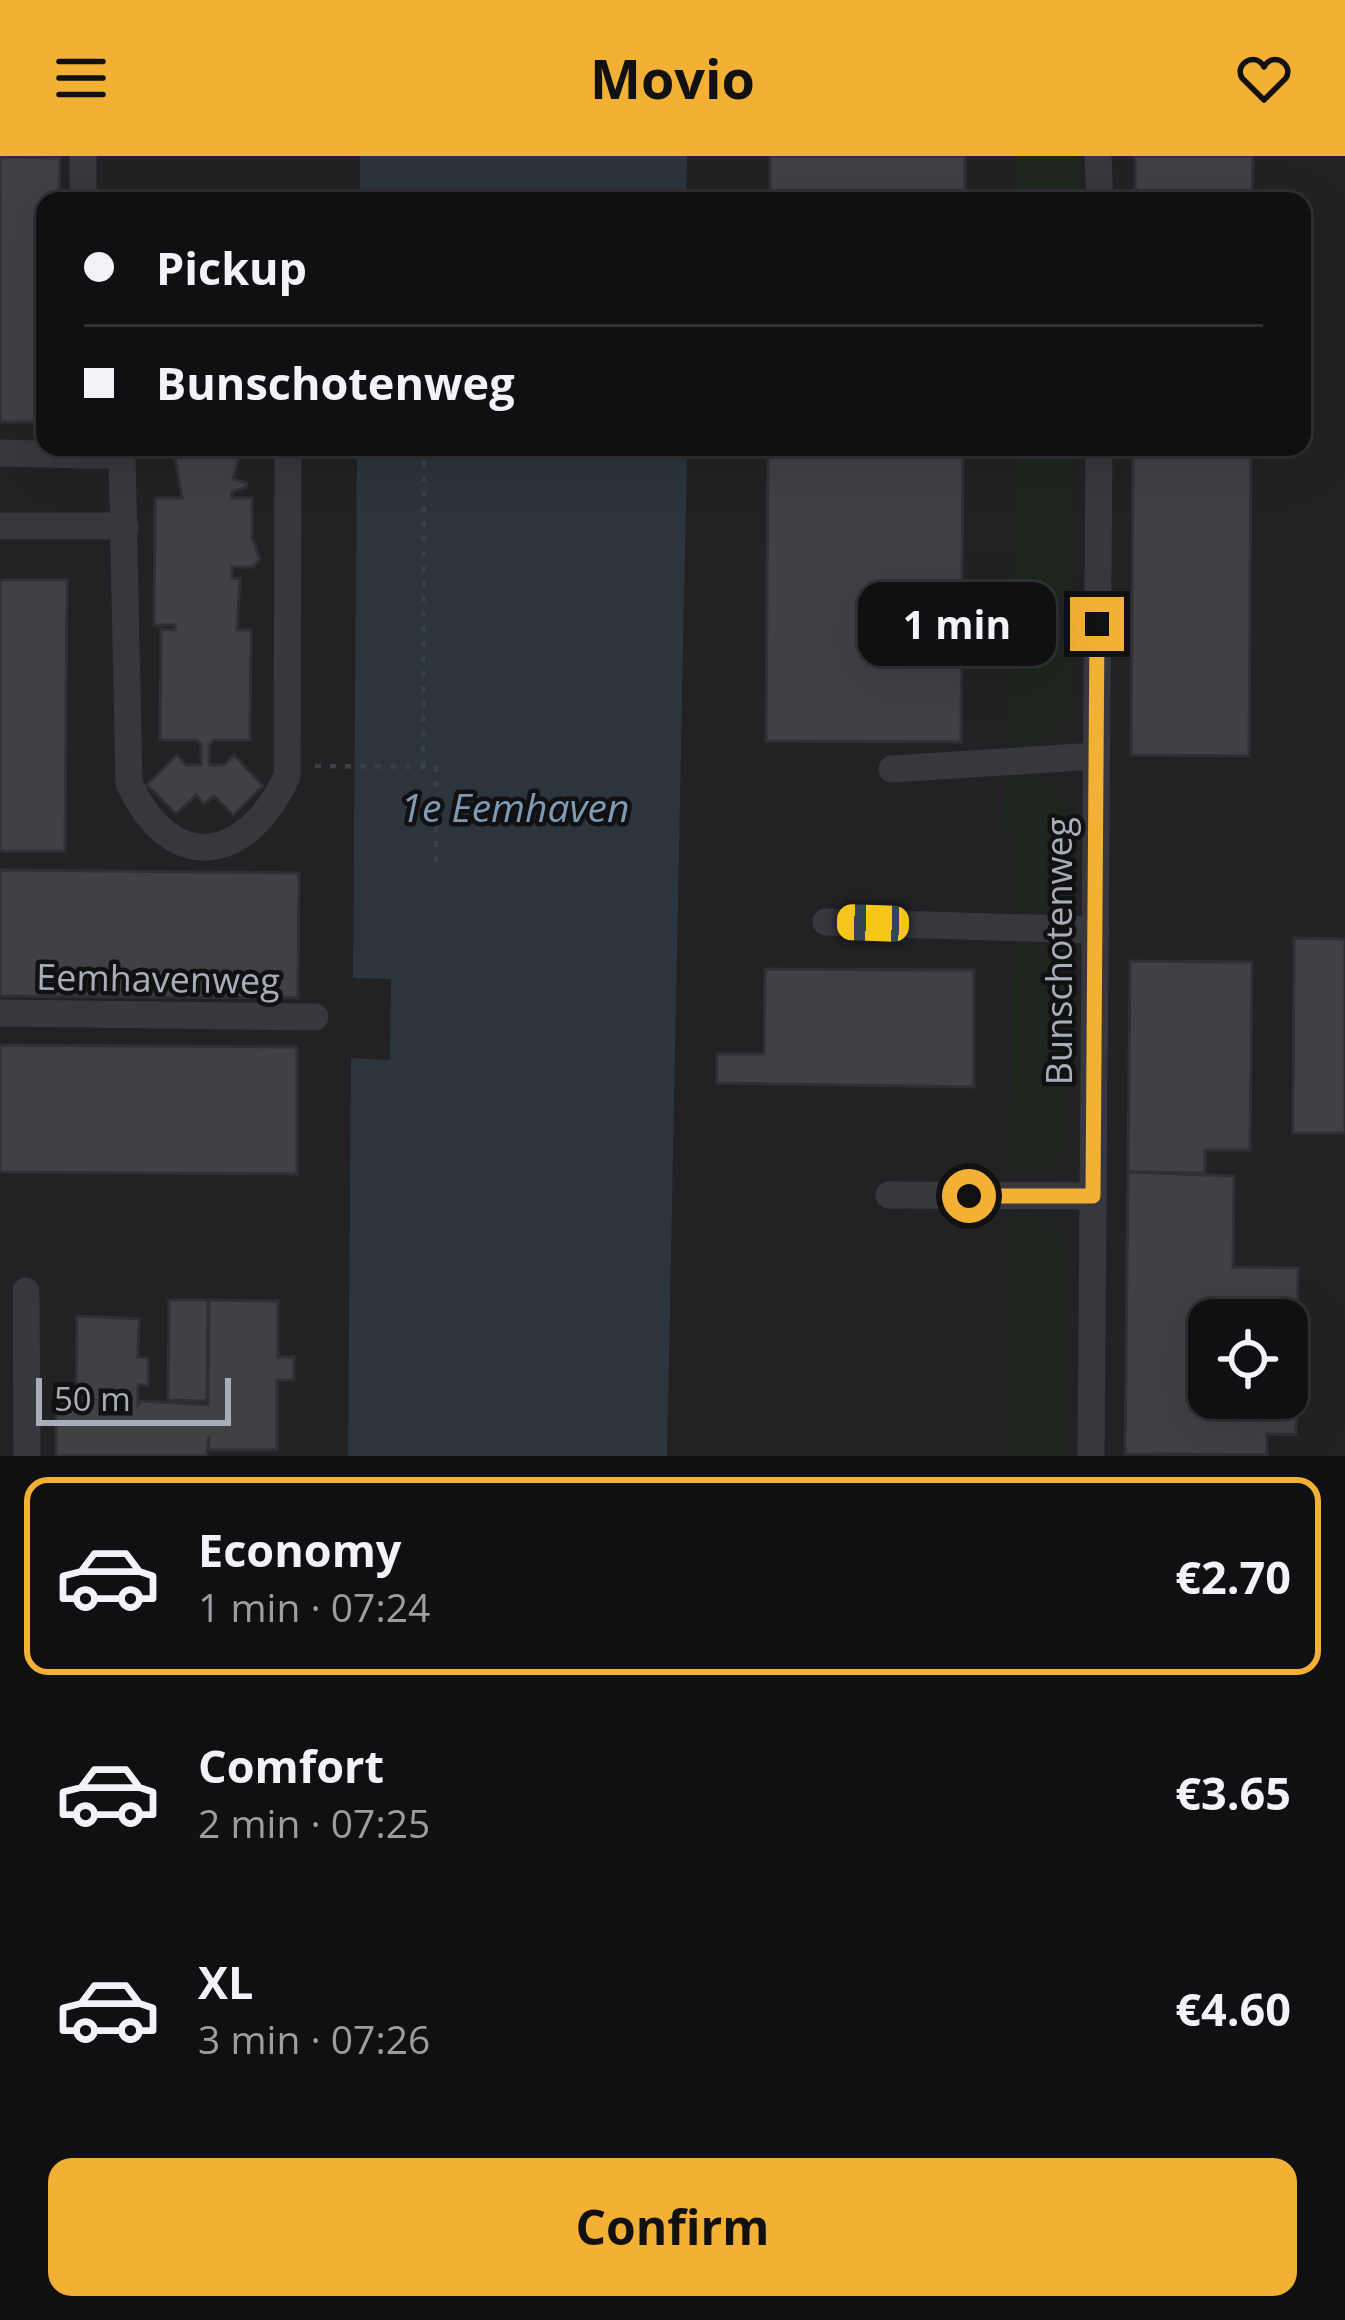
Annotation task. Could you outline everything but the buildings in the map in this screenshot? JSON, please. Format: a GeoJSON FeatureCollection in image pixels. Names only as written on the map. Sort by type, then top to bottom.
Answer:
{"type":"FeatureCollection","features":[{"type":"Feature","properties":{"kind":"street"},"geometry":{"type":"LineString","coordinates":[[83,156],[83,192]]}},
{"type":"Feature","properties":{"kind":"street"},"geometry":{"type":"LineString","coordinates":[[1098,156],[1100,192]]}},
{"type":"Feature","properties":{"kind":"street"},"geometry":{"type":"LineString","coordinates":[[0,453],[36,452]]}},
{"type":"Feature","properties":{"kind":"street"},"geometry":{"type":"LineString","coordinates":[[122,456],[129,783],[142,811],[160,832],[206,848],[229,845],[248,834],[272,808],[287,776],[288,456]]}},
{"type":"Feature","properties":{"kind":"street","name":"Bunschotenweg"},"geometry":{"type":"LineString","coordinates":[[1091,1456],[1099,456]]}},
{"type":"Feature","properties":{"kind":"street"},"geometry":{"type":"LineString","coordinates":[[0,526],[125,526]]}},
{"type":"Feature","properties":{"kind":"street"},"geometry":{"type":"LineString","coordinates":[[892,769],[1096,756]]}},
{"type":"Feature","properties":{"kind":"street"},"geometry":{"type":"LineString","coordinates":[[826,922],[1096,930]]}},
{"type":"Feature","properties":{"kind":"street","name":"Eemhavenweg"},"geometry":{"type":"LineString","coordinates":[[0,1012],[315,1017]]}},
{"type":"Feature","properties":{"kind":"street"},"geometry":{"type":"LineString","coordinates":[[890,1195],[1093,1196]]}},
{"type":"Feature","properties":{"kind":"street"},"geometry":{"type":"LineString","coordinates":[[26,1291],[26,1456]]}},
{"type":"Feature","properties":{"kind":"path"},"geometry":{"type":"LineString","coordinates":[[423,767],[424,456]]}},
{"type":"Feature","properties":{"kind":"path"},"geometry":{"type":"LineString","coordinates":[[310,766],[436,767],[436,863]]}},
{"type":"Feature","properties":{"kind":"shaded area"},"geometry":{"type":"Polygon","coordinates":[[[0,156],[1345,156],[1345,1456],[0,1456],[0,156]]]}},
{"type":"Feature","properties":{"kind":"shaded area"},"geometry":{"type":"Polygon","coordinates":[[[1017,156],[1078,156],[1081,192],[1017,192],[1017,156]]]}},
{"type":"Feature","properties":{"kind":"shaded area"},"geometry":{"type":"Polygon","coordinates":[[[1017,456],[1073,456],[1071,708],[1045,738],[1008,747],[1017,456]]]}},
{"type":"Feature","properties":{"kind":"shaded area"},"geometry":{"type":"Polygon","coordinates":[[[1006,777],[1048,783],[1062,796],[1067,813],[1067,881],[1056,900],[1032,910],[1014,912],[1016,833],[1002,832],[1006,777]]]}},
{"type":"Feature","properties":{"kind":"shaded area"},"geometry":{"type":"Polygon","coordinates":[[[1014,941],[1048,952],[1066,983],[1062,1154],[1031,1171],[1009,1169],[1014,941]]]}},
{"type":"Feature","properties":{"kind":"shaded area"},"geometry":{"type":"Polygon","coordinates":[[[1007,1217],[1042,1219],[1062,1237],[1064,1456],[1006,1456],[1007,1217]]]}},
{"type":"Feature","properties":{"kind":"water"},"geometry":{"type":"Polygon","coordinates":[[[360,156],[687,156],[686,192],[360,192],[360,156]]]}},
{"type":"Feature","properties":{"kind":"water","name":"1e Eemhaven"},"geometry":{"type":"Polygon","coordinates":[[[357,456],[687,456],[667,1456],[348,1456],[351,1058],[390,1060],[391,979],[353,978],[357,456]]]}},
{"type":"Feature","properties":{"kind":"route"},"geometry":{"type":"LineString","coordinates":[[969,1196],[1093,1196],[1097,624]]}}]}
